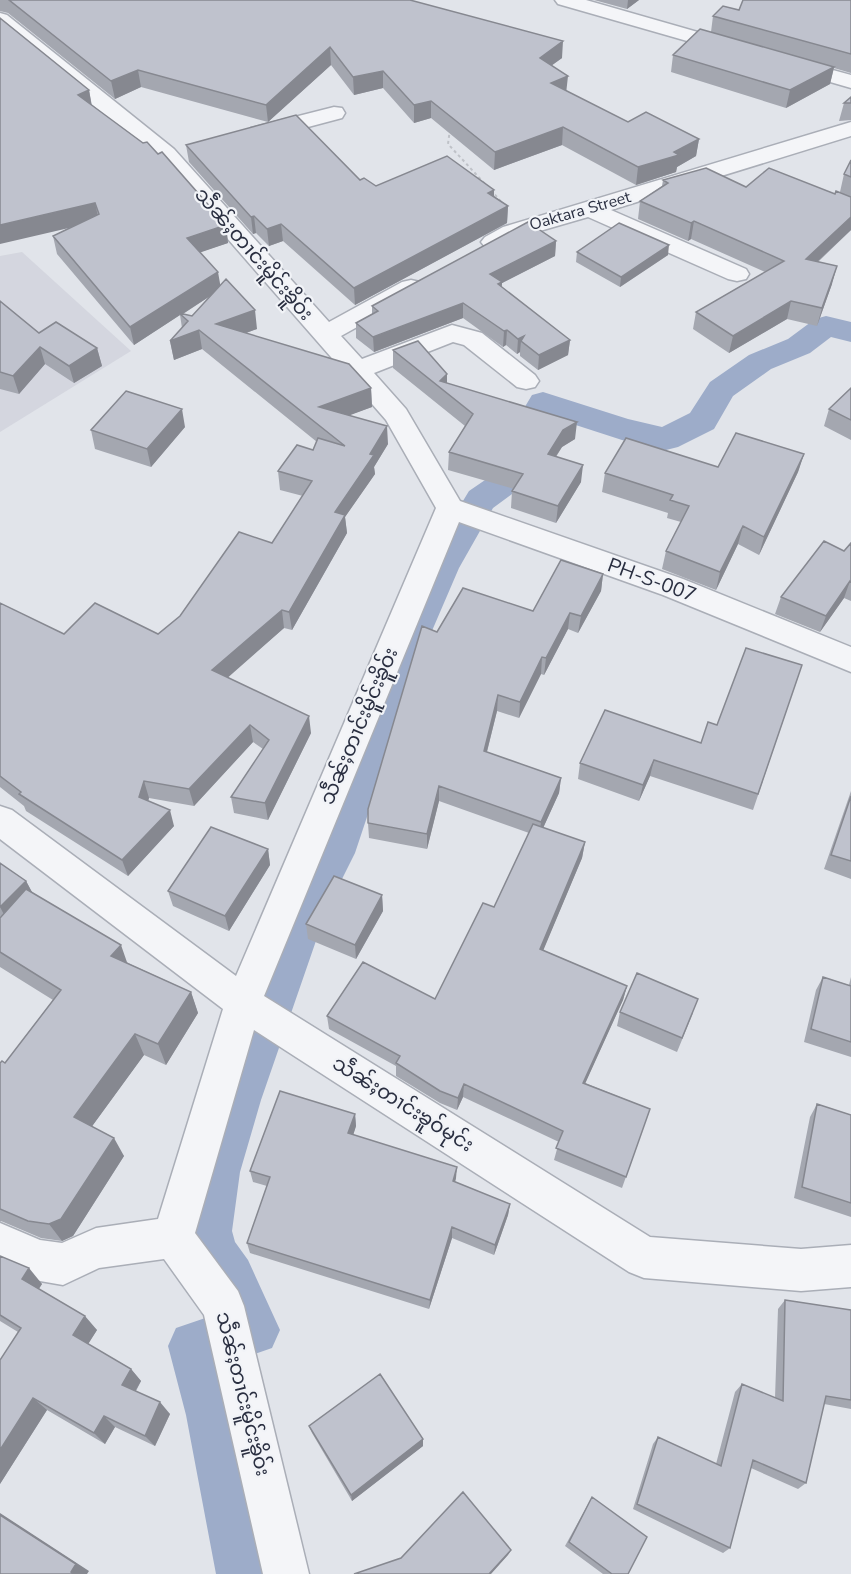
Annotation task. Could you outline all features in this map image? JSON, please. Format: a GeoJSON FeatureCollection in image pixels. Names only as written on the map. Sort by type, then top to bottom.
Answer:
{"type":"FeatureCollection","features":[{"type":"Feature","properties":{"kind":"street"},"geometry":{"type":"LineString","coordinates":[[565,0],[851,82]]}},
{"type":"Feature","properties":{"kind":"street","name":"သဵၼ်ႈတၢင်းမိူင်းၶိူဝ်း"},"geometry":{"type":"LineString","coordinates":[[0,19],[177,151],[326,334],[397,415],[466,514],[249,1007],[173,1237],[223,1306],[286,1574]]}},
{"type":"Feature","properties":{"kind":"street"},"geometry":{"type":"LineString","coordinates":[[242,137],[334,113]]}},
{"type":"Feature","properties":{"kind":"street","name":"Oaktara Street"},"geometry":{"type":"LineString","coordinates":[[470,255],[511,232],[525,227],[749,162],[851,129]]}},
{"type":"Feature","properties":{"kind":"street"},"geometry":{"type":"LineString","coordinates":[[749,162],[778,176]]}},
{"type":"Feature","properties":{"kind":"street"},"geometry":{"type":"LineString","coordinates":[[590,208],[737,274]]}},
{"type":"Feature","properties":{"kind":"street"},"geometry":{"type":"LineString","coordinates":[[326,334],[429,277]]}},
{"type":"Feature","properties":{"kind":"street"},"geometry":{"type":"LineString","coordinates":[[357,370],[452,333],[472,339],[525,381]]}},
{"type":"Feature","properties":{"kind":"street","name":"PH-S-007"},"geometry":{"type":"LineString","coordinates":[[466,514],[846,650]]}},
{"type":"Feature","properties":{"kind":"street","name":"သဵၼ်ႈတၢင်းၶူဝ်မုင်း"},"geometry":{"type":"LineString","coordinates":[[0,820],[249,1007],[644,1257],[801,1270],[851,1266]]}},
{"type":"Feature","properties":{"kind":"street"},"geometry":{"type":"LineString","coordinates":[[0,1243],[40,1260],[63,1264],[96,1248],[173,1237]]}},
{"type":"Feature","properties":{"kind":"path"},"geometry":{"type":"LineString","coordinates":[[451,127],[448,144],[525,227]]}},
{"type":"Feature","properties":{"kind":"shaded area"},"geometry":{"type":"Polygon","coordinates":[[[22,252],[131,351],[0,432],[0,256],[22,252]]]}},
{"type":"Feature","properties":{"kind":"building"},"geometry":{"type":"Polygon","coordinates":[[[9,0],[410,0],[563,41],[540,58],[568,76],[551,83],[628,122],[646,112],[699,139],[674,152],[679,155],[638,167],[563,127],[495,152],[431,101],[414,105],[383,71],[353,77],[330,47],[266,105],[138,70],[111,81],[9,0]]]}},
{"type":"Feature","properties":{"kind":"building"},"geometry":{"type":"Polygon","coordinates":[[[743,0],[851,0],[851,54],[713,16],[723,6],[739,10],[743,0]]]}},
{"type":"Feature","properties":{"kind":"building"},"geometry":{"type":"Polygon","coordinates":[[[0,18],[89,90],[78,95],[143,143],[147,142],[158,154],[162,152],[226,225],[187,238],[218,272],[130,327],[53,236],[99,214],[95,203],[0,225],[0,18]]]}},
{"type":"Feature","properties":{"kind":"building"},"geometry":{"type":"Polygon","coordinates":[[[700,29],[834,67],[790,90],[673,55],[700,29]]]}},
{"type":"Feature","properties":{"kind":"building"},"geometry":{"type":"Polygon","coordinates":[[[296,115],[360,180],[364,178],[376,186],[447,156],[494,190],[488,193],[508,206],[354,288],[281,224],[267,229],[254,216],[251,217],[186,145],[296,115]]]}},
{"type":"Feature","properties":{"kind":"building"},"geometry":{"type":"Polygon","coordinates":[[[851,160],[851,177],[844,174],[851,160]]]}},
{"type":"Feature","properties":{"kind":"building"},"geometry":{"type":"Polygon","coordinates":[[[706,168],[746,187],[769,168],[835,194],[836,191],[851,197],[851,217],[806,259],[837,266],[822,308],[791,301],[733,336],[696,312],[784,261],[694,221],[691,223],[640,201],[668,183],[663,180],[706,168]]]}},
{"type":"Feature","properties":{"kind":"building"},"geometry":{"type":"Polygon","coordinates":[[[528,222],[556,241],[490,274],[502,282],[498,284],[570,340],[539,355],[521,341],[524,336],[518,339],[463,303],[373,337],[356,323],[378,311],[372,306],[528,222]]]}},
{"type":"Feature","properties":{"kind":"building"},"geometry":{"type":"Polygon","coordinates":[[[619,223],[669,245],[621,277],[577,252],[619,223]]]}},
{"type":"Feature","properties":{"kind":"building"},"geometry":{"type":"Polygon","coordinates":[[[226,279],[255,310],[216,324],[349,364],[371,388],[319,407],[387,426],[370,454],[374,455],[335,512],[345,515],[289,612],[282,610],[212,670],[309,716],[265,803],[231,797],[269,740],[250,725],[189,789],[144,781],[139,797],[170,810],[122,860],[19,794],[21,792],[0,776],[0,603],[64,634],[95,603],[158,634],[180,616],[239,532],[272,543],[312,481],[278,471],[297,445],[313,450],[318,438],[345,446],[199,330],[170,341],[188,321],[179,313],[192,316],[226,279]]]}},
{"type":"Feature","properties":{"kind":"building"},"geometry":{"type":"Polygon","coordinates":[[[0,301],[39,333],[56,322],[97,348],[69,366],[40,347],[13,376],[0,372],[0,301]]]}},
{"type":"Feature","properties":{"kind":"building"},"geometry":{"type":"Polygon","coordinates":[[[418,341],[447,374],[440,381],[577,422],[563,430],[548,454],[583,465],[558,506],[512,491],[523,474],[449,452],[473,414],[393,350],[418,341]]]}},
{"type":"Feature","properties":{"kind":"building"},"geometry":{"type":"Polygon","coordinates":[[[851,388],[851,420],[829,409],[851,388]]]}},
{"type":"Feature","properties":{"kind":"building"},"geometry":{"type":"Polygon","coordinates":[[[126,391],[182,409],[147,449],[91,430],[126,391]]]}},
{"type":"Feature","properties":{"kind":"building"},"geometry":{"type":"Polygon","coordinates":[[[736,433],[804,454],[764,537],[743,526],[720,572],[666,551],[689,506],[670,500],[673,495],[605,473],[626,438],[718,467],[736,433]]]}},
{"type":"Feature","properties":{"kind":"building"},"geometry":{"type":"Polygon","coordinates":[[[824,541],[844,551],[851,543],[851,582],[826,616],[781,597],[824,541]]]}},
{"type":"Feature","properties":{"kind":"building"},"geometry":{"type":"Polygon","coordinates":[[[561,560],[603,574],[581,616],[570,613],[546,658],[542,657],[520,702],[498,695],[484,751],[561,778],[541,822],[439,786],[427,834],[368,823],[368,809],[422,626],[437,632],[463,588],[533,611],[561,560]]]}},
{"type":"Feature","properties":{"kind":"building"},"geometry":{"type":"Polygon","coordinates":[[[746,648],[802,665],[758,794],[654,760],[643,785],[580,763],[605,710],[701,743],[708,722],[717,725],[746,648]]]}},
{"type":"Feature","properties":{"kind":"building"},"geometry":{"type":"Polygon","coordinates":[[[851,796],[851,861],[831,855],[851,796]]]}},
{"type":"Feature","properties":{"kind":"building"},"geometry":{"type":"Polygon","coordinates":[[[533,824],[585,842],[540,949],[627,986],[583,1083],[650,1109],[626,1177],[556,1148],[563,1131],[464,1084],[458,1098],[440,1091],[396,1063],[400,1056],[327,1016],[363,962],[435,999],[483,903],[494,907],[533,824]]]}},
{"type":"Feature","properties":{"kind":"building"},"geometry":{"type":"Polygon","coordinates":[[[211,827],[268,849],[225,916],[168,891],[211,827]]]}},
{"type":"Feature","properties":{"kind":"building"},"geometry":{"type":"Polygon","coordinates":[[[0,863],[26,881],[0,907],[0,863]]]}},
{"type":"Feature","properties":{"kind":"building"},"geometry":{"type":"Polygon","coordinates":[[[334,876],[382,895],[355,945],[306,924],[334,876]]]}},
{"type":"Feature","properties":{"kind":"building"},"geometry":{"type":"Polygon","coordinates":[[[26,889],[121,945],[111,956],[191,992],[158,1044],[135,1034],[74,1117],[114,1138],[61,1219],[49,1224],[28,1221],[0,1209],[0,1063],[2,1061],[5,1063],[61,990],[0,952],[0,918],[26,889]]]}},
{"type":"Feature","properties":{"kind":"building"},"geometry":{"type":"Polygon","coordinates":[[[637,973],[698,999],[682,1038],[620,1012],[637,973]]]}},
{"type":"Feature","properties":{"kind":"building"},"geometry":{"type":"Polygon","coordinates":[[[823,977],[851,986],[851,1042],[811,1029],[823,977]]]}},
{"type":"Feature","properties":{"kind":"building"},"geometry":{"type":"Polygon","coordinates":[[[280,1091],[355,1114],[348,1133],[457,1167],[453,1181],[510,1204],[495,1245],[452,1227],[430,1300],[247,1243],[270,1177],[250,1171],[280,1091]]]}},
{"type":"Feature","properties":{"kind":"building"},"geometry":{"type":"Polygon","coordinates":[[[817,1104],[851,1115],[851,1203],[802,1187],[817,1104]]]}},
{"type":"Feature","properties":{"kind":"building"},"geometry":{"type":"Polygon","coordinates":[[[0,1256],[29,1268],[22,1279],[85,1316],[73,1335],[131,1369],[122,1385],[160,1402],[145,1436],[104,1416],[94,1433],[33,1398],[0,1450],[0,1360],[21,1328],[0,1315],[0,1256]]]}},
{"type":"Feature","properties":{"kind":"building"},"geometry":{"type":"Polygon","coordinates":[[[785,1300],[851,1310],[851,1400],[826,1396],[806,1483],[753,1460],[730,1548],[637,1504],[658,1437],[721,1466],[742,1384],[783,1401],[785,1300]]]}},
{"type":"Feature","properties":{"kind":"building"},"geometry":{"type":"Polygon","coordinates":[[[380,1374],[423,1439],[351,1495],[309,1426],[380,1374]]]}},
{"type":"Feature","properties":{"kind":"building"},"geometry":{"type":"Polygon","coordinates":[[[463,1492],[511,1550],[489,1574],[354,1574],[401,1558],[463,1492]]]}},
{"type":"Feature","properties":{"kind":"building"},"geometry":{"type":"Polygon","coordinates":[[[592,1497],[647,1537],[628,1574],[612,1574],[569,1542],[592,1497]]]}},
{"type":"Feature","properties":{"kind":"building"},"geometry":{"type":"Polygon","coordinates":[[[0,1515],[76,1564],[71,1572],[74,1574],[0,1574],[0,1515]]]}},
{"type":"Feature","properties":{"kind":"waterway"},"geometry":{"type":"LineString","coordinates":[[244,1574],[213,1415],[194,1346],[254,1330],[230,1278],[213,1254],[207,1231],[216,1172],[237,1100],[306,907],[334,853],[400,661],[441,567],[481,500],[500,486],[516,467],[525,448],[528,430],[543,403],[622,429],[666,439],[702,421],[721,389],[760,362],[799,346],[826,326],[851,332]]}}]}
